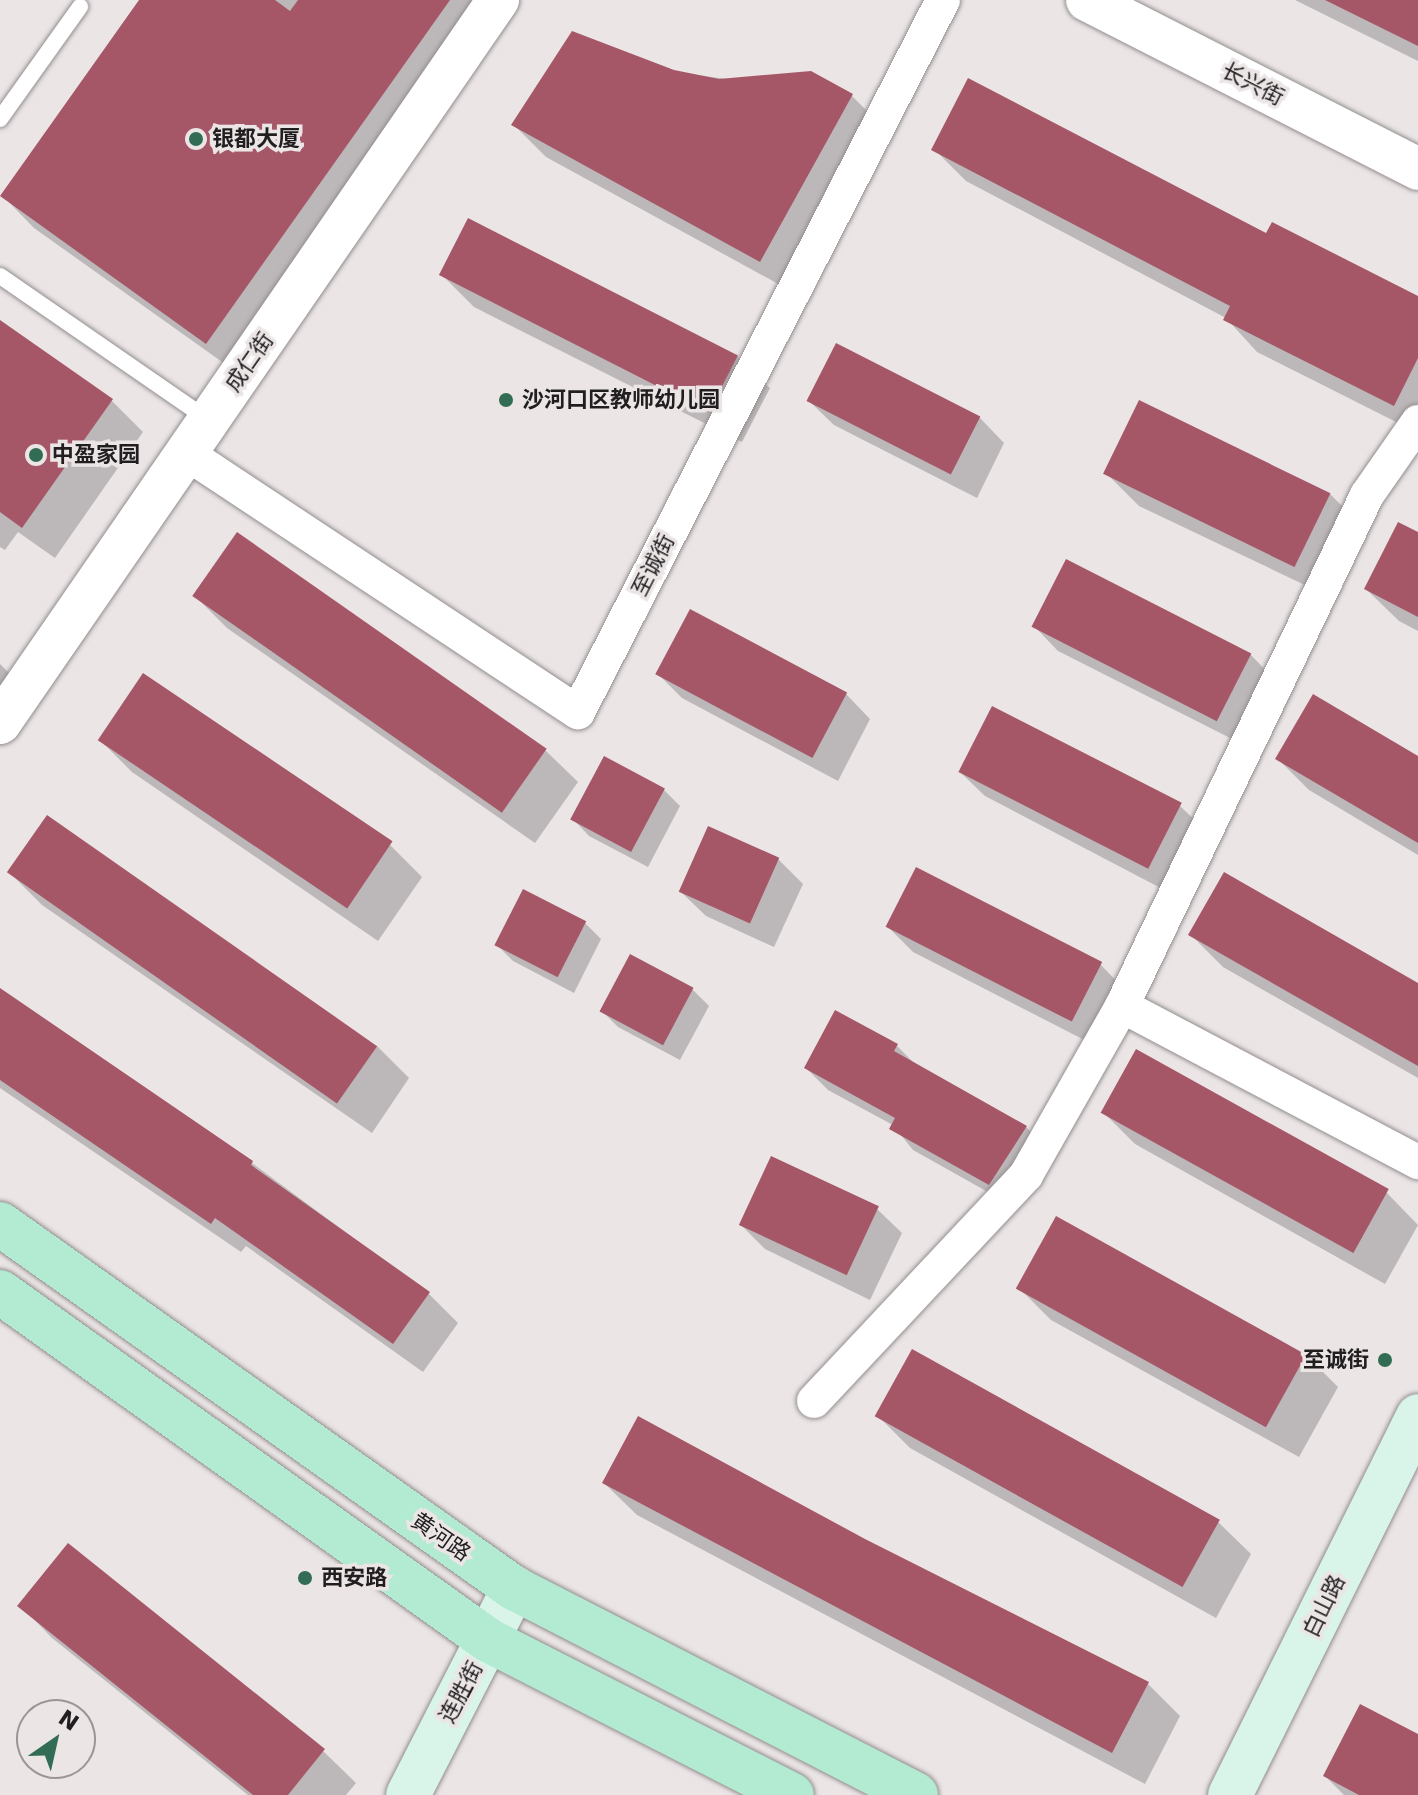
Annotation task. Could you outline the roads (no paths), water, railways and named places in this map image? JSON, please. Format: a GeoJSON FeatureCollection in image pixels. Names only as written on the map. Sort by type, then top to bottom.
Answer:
{"type":"FeatureCollection","features":[{"type":"Feature","properties":{"kind":"main road","name":"黄河路"},"geometry":{"type":"LineString","coordinates":[[0,1224],[514,1588],[916,1795]]}},
{"type":"Feature","properties":{"kind":"main road"},"geometry":{"type":"LineString","coordinates":[[0,1292],[488,1640],[792,1795]]}},
{"type":"Feature","properties":{"kind":"main road","name":"白山路"},"geometry":{"type":"LineString","coordinates":[[1230,1795],[1418,1416]]}},
{"type":"Feature","properties":{"kind":"main road","name":"连胜街"},"geometry":{"type":"LineString","coordinates":[[408,1795],[514,1588]]}},
{"type":"Feature","properties":{"kind":"street","name":"成仁街"},"geometry":{"type":"LineString","coordinates":[[0,723],[498,0]]}},
{"type":"Feature","properties":{"kind":"street","name":"至诚街"},"geometry":{"type":"LineString","coordinates":[[197,437],[578,712],[943,0]]}},
{"type":"Feature","properties":{"kind":"street","name":"长兴街"},"geometry":{"type":"LineString","coordinates":[[1087,0],[1414,163]]}},
{"type":"Feature","properties":{"kind":"street"},"geometry":{"type":"LineString","coordinates":[[814,1401],[1026,1175],[1122,1006],[1367,495],[1418,422]]}},
{"type":"Feature","properties":{"kind":"street"},"geometry":{"type":"LineString","coordinates":[[1122,1006],[1418,1162]]}},
{"type":"Feature","properties":{"kind":"lane"},"geometry":{"type":"LineString","coordinates":[[0,119],[79,2]]}},
{"type":"Feature","properties":{"kind":"lane"},"geometry":{"type":"LineString","coordinates":[[0,276],[197,437]]}},
{"type":"Feature","properties":{"kind":"place","name":"银都大厦"},"geometry":{"type":"Point","coordinates":[196,139]}},
{"type":"Feature","properties":{"kind":"place","name":"沙河口区教师幼儿园"},"geometry":{"type":"Point","coordinates":[506,400]}},
{"type":"Feature","properties":{"kind":"place","name":"中盈家园"},"geometry":{"type":"Point","coordinates":[36,455]}},
{"type":"Feature","properties":{"kind":"place","name":"至诚街"},"geometry":{"type":"Point","coordinates":[1385,1360]}},
{"type":"Feature","properties":{"kind":"place","name":"西安路"},"geometry":{"type":"Point","coordinates":[305,1578]}}]}
